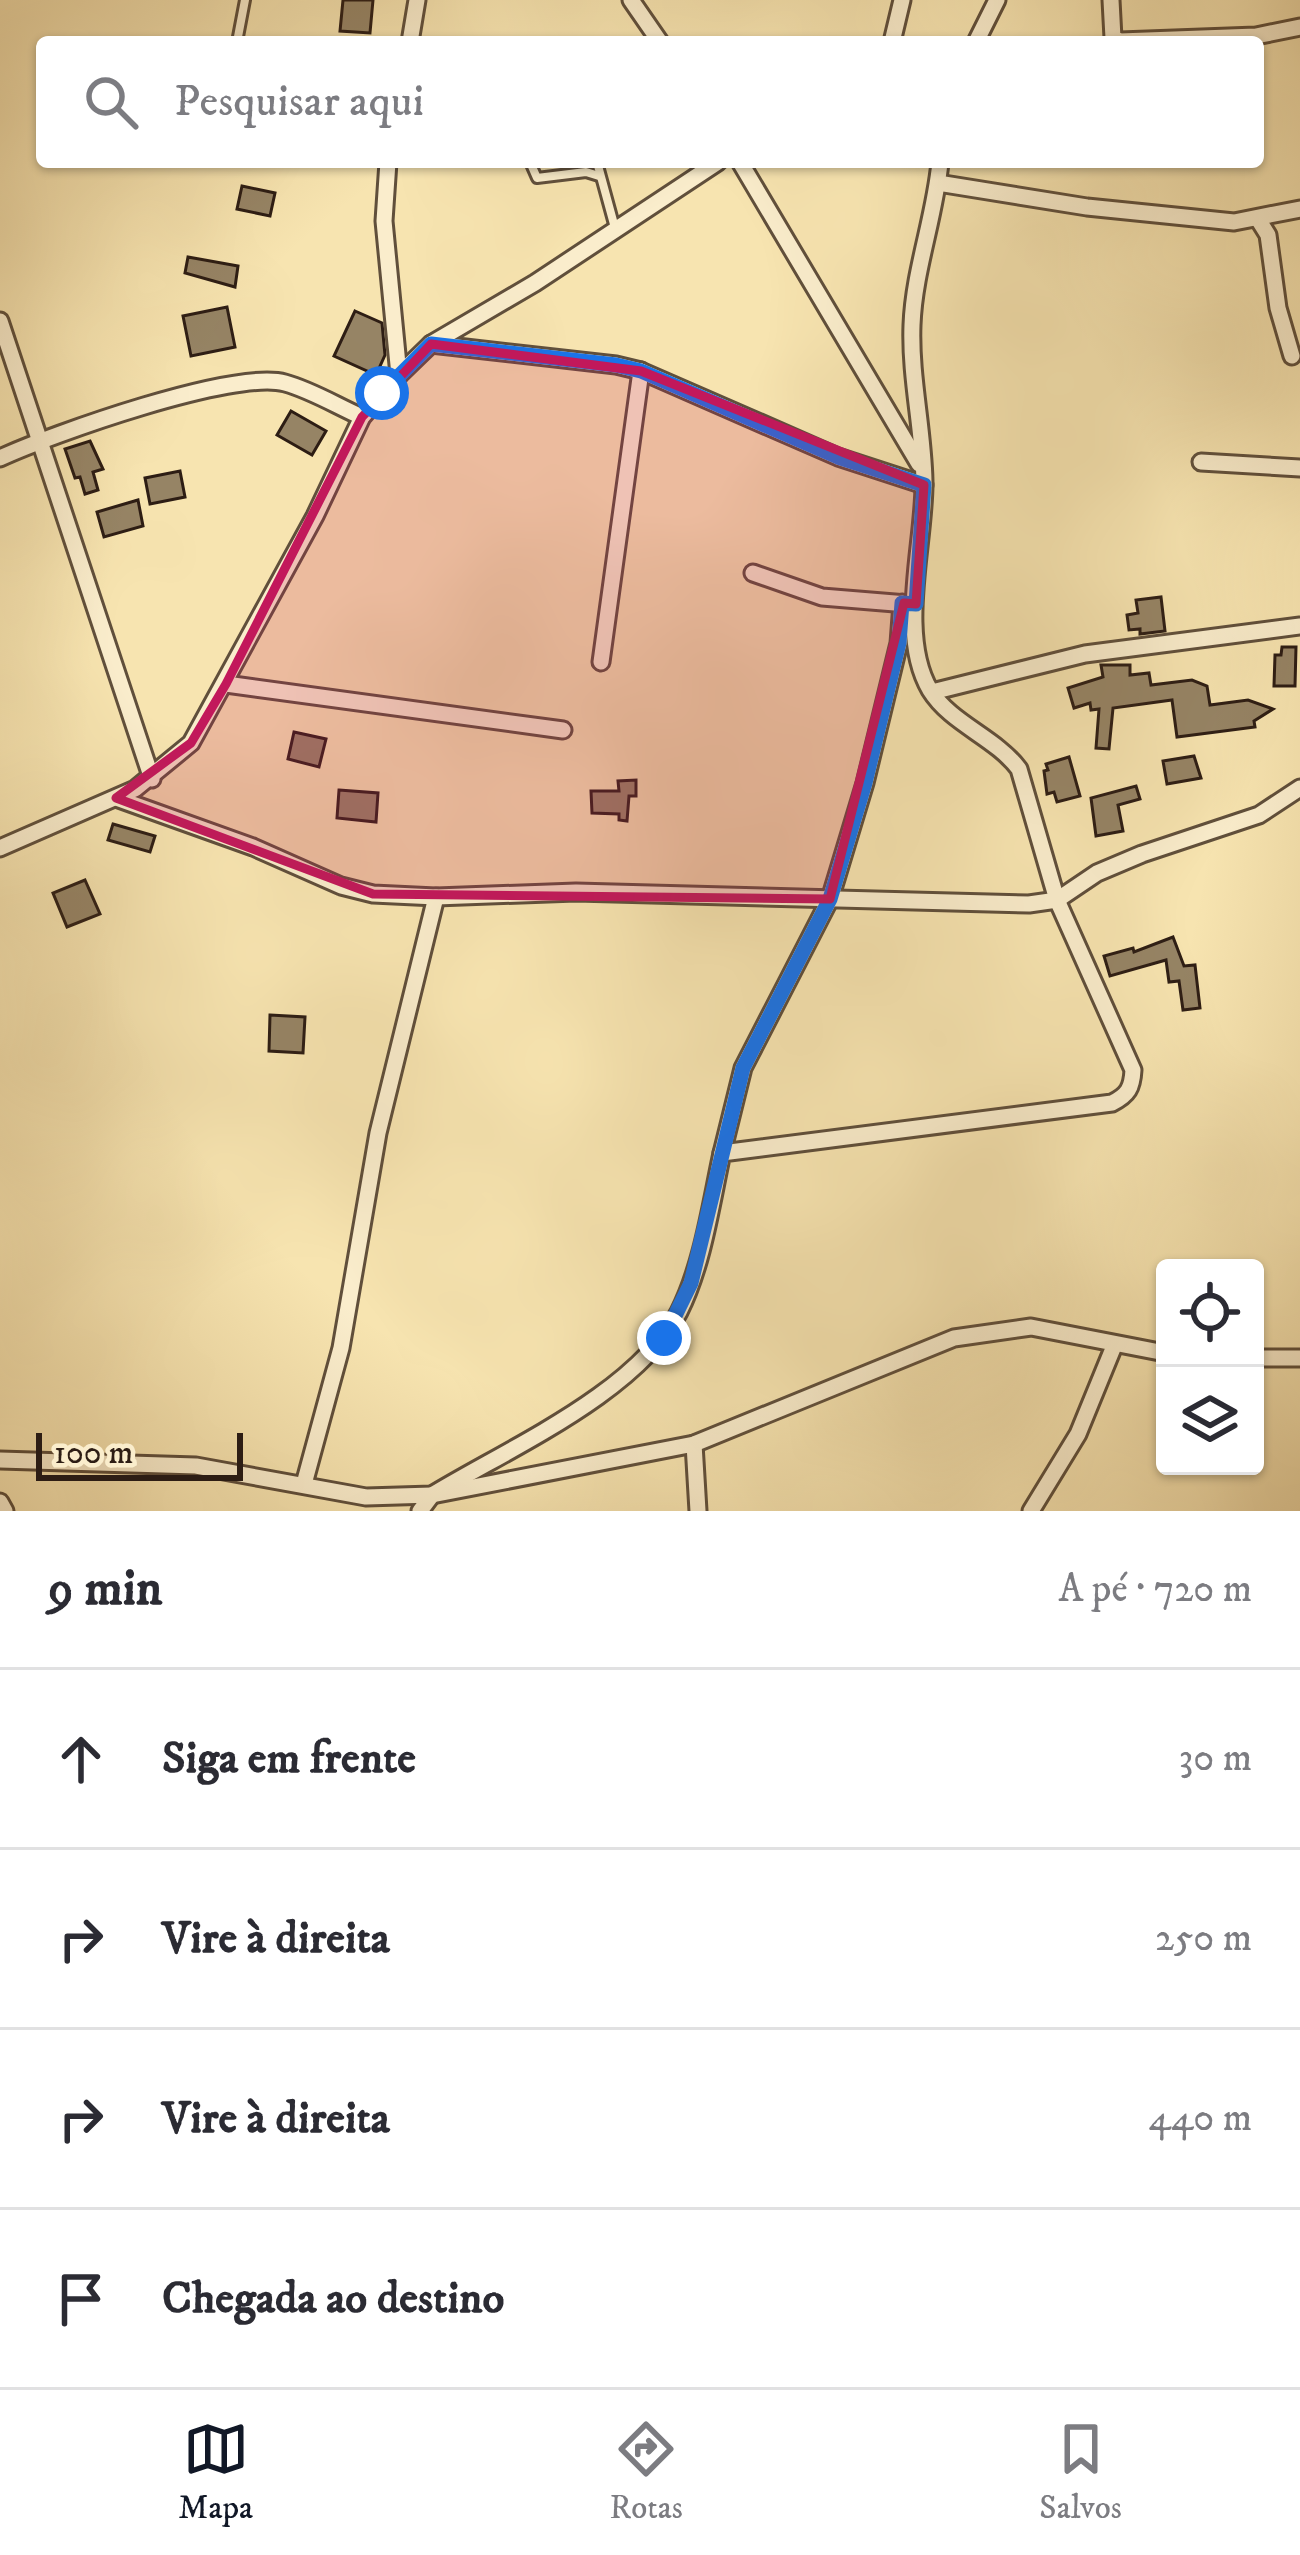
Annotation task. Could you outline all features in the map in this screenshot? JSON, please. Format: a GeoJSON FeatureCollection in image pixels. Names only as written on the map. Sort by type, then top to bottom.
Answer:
{"type":"FeatureCollection","features":[{"type":"Feature","properties":{"kind":"street"},"geometry":{"type":"LineString","coordinates":[[411,36],[417,0]]}},
{"type":"Feature","properties":{"kind":"street"},"geometry":{"type":"LineString","coordinates":[[631,0],[656,36]]}},
{"type":"Feature","properties":{"kind":"street"},"geometry":{"type":"LineString","coordinates":[[893,36],[902,0]]}},
{"type":"Feature","properties":{"kind":"street"},"geometry":{"type":"LineString","coordinates":[[979,36],[997,0]]}},
{"type":"Feature","properties":{"kind":"street"},"geometry":{"type":"LineString","coordinates":[[1111,0],[1113,36]]}},
{"type":"Feature","properties":{"kind":"street"},"geometry":{"type":"LineString","coordinates":[[1256,36],[1300,27]]}},
{"type":"Feature","properties":{"kind":"street"},"geometry":{"type":"LineString","coordinates":[[388,168],[384,221],[399,375]]}},
{"type":"Feature","properties":{"kind":"street"},"geometry":{"type":"LineString","coordinates":[[0,848],[152,779],[191,743],[315,516],[362,417],[431,344],[709,168]]}},
{"type":"Feature","properties":{"kind":"street"},"geometry":{"type":"LineString","coordinates":[[743,168],[923,479]]}},
{"type":"Feature","properties":{"kind":"street"},"geometry":{"type":"LineString","coordinates":[[420,1511],[431,1495],[598,1398],[664,1338],[691,1283],[743,1068],[830,899],[865,783],[909,604],[923,479],[911,322],[939,168]]}},
{"type":"Feature","properties":{"kind":"street"},"geometry":{"type":"LineString","coordinates":[[938,183],[1234,223],[1300,209]]}},
{"type":"Feature","properties":{"kind":"street"},"geometry":{"type":"LineString","coordinates":[[1258,219],[1268,235],[1292,356]]}},
{"type":"Feature","properties":{"kind":"street"},"geometry":{"type":"LineString","coordinates":[[0,321],[152,779]]}},
{"type":"Feature","properties":{"kind":"street"},"geometry":{"type":"LineString","coordinates":[[431,344],[641,371],[838,457],[923,479]]}},
{"type":"Feature","properties":{"kind":"street"},"geometry":{"type":"LineString","coordinates":[[602,662],[641,371]]}},
{"type":"Feature","properties":{"kind":"street"},"geometry":{"type":"LineString","coordinates":[[0,458],[40,440],[247,381],[286,383],[362,417]]}},
{"type":"Feature","properties":{"kind":"street"},"geometry":{"type":"LineString","coordinates":[[1201,462],[1300,468]]}},
{"type":"Feature","properties":{"kind":"street"},"geometry":{"type":"LineString","coordinates":[[753,573],[822,597],[909,604]]}},
{"type":"Feature","properties":{"kind":"street"},"geometry":{"type":"LineString","coordinates":[[722,1153],[1112,1103],[1126,1096],[1133,1070],[1057,900],[1018,769],[1008,755],[945,708],[932,692],[909,604]]}},
{"type":"Feature","properties":{"kind":"street"},"geometry":{"type":"LineString","coordinates":[[932,692],[1085,654],[1300,626]]}},
{"type":"Feature","properties":{"kind":"street"},"geometry":{"type":"LineString","coordinates":[[226,684],[563,730]]}},
{"type":"Feature","properties":{"kind":"street"},"geometry":{"type":"LineString","coordinates":[[116,798],[253,847],[341,886],[373,894],[436,897],[576,892],[1029,904],[1057,900],[1097,873],[1142,854],[1259,815],[1300,788]]}},
{"type":"Feature","properties":{"kind":"street"},"geometry":{"type":"LineString","coordinates":[[304,1484],[341,1348],[378,1133],[436,897]]}},
{"type":"Feature","properties":{"kind":"street"},"geometry":{"type":"LineString","coordinates":[[0,1460],[196,1466],[366,1497],[431,1495],[694,1444],[954,1338],[1031,1328],[1156,1352]]}},
{"type":"Feature","properties":{"kind":"street"},"geometry":{"type":"LineString","coordinates":[[1031,1511],[1078,1434],[1114,1346]]}},
{"type":"Feature","properties":{"kind":"street"},"geometry":{"type":"LineString","coordinates":[[1264,1358],[1300,1358]]}},
{"type":"Feature","properties":{"kind":"street"},"geometry":{"type":"LineString","coordinates":[[694,1444],[698,1511]]}},
{"type":"Feature","properties":{"kind":"street"},"geometry":{"type":"LineString","coordinates":[[0,1502],[5,1511]]}},
{"type":"Feature","properties":{"kind":"lane"},"geometry":{"type":"LineString","coordinates":[[238,36],[245,0]]}},
{"type":"Feature","properties":{"kind":"lane"},"geometry":{"type":"LineString","coordinates":[[533,168],[537,178],[586,172],[599,176]]}},
{"type":"Feature","properties":{"kind":"lane"},"geometry":{"type":"LineString","coordinates":[[598,168],[616,230]]}},
{"type":"Feature","properties":{"kind":"highlighted area"},"geometry":{"type":"Polygon","coordinates":[[[431,344],[641,371],[924,485],[916,604],[904,603],[830,899],[373,894],[116,798],[191,743],[362,417],[431,344]]]}},
{"type":"Feature","properties":{"kind":"building"},"geometry":{"type":"Polygon","coordinates":[[[343,0],[373,0],[370,33],[340,31],[343,0]]]}},
{"type":"Feature","properties":{"kind":"building"},"geometry":{"type":"Polygon","coordinates":[[[242,186],[275,193],[270,216],[237,209],[242,186]]]}},
{"type":"Feature","properties":{"kind":"building"},"geometry":{"type":"Polygon","coordinates":[[[188,257],[238,266],[235,287],[185,273],[188,257]]]}},
{"type":"Feature","properties":{"kind":"building"},"geometry":{"type":"Polygon","coordinates":[[[227,307],[235,347],[191,356],[183,316],[227,307]]]}},
{"type":"Feature","properties":{"kind":"building"},"geometry":{"type":"Polygon","coordinates":[[[355,311],[382,323],[385,355],[376,375],[334,356],[355,311]]]}},
{"type":"Feature","properties":{"kind":"building"},"geometry":{"type":"Polygon","coordinates":[[[291,411],[326,431],[312,455],[277,435],[291,411]]]}},
{"type":"Feature","properties":{"kind":"building"},"geometry":{"type":"Polygon","coordinates":[[[90,441],[103,469],[93,472],[98,490],[85,494],[65,449],[90,441]]]}},
{"type":"Feature","properties":{"kind":"building"},"geometry":{"type":"Polygon","coordinates":[[[180,471],[185,497],[150,504],[145,478],[180,471]]]}},
{"type":"Feature","properties":{"kind":"building"},"geometry":{"type":"Polygon","coordinates":[[[138,500],[143,526],[104,537],[97,512],[138,500]]]}},
{"type":"Feature","properties":{"kind":"building"},"geometry":{"type":"Polygon","coordinates":[[[1161,597],[1165,631],[1140,634],[1140,629],[1129,630],[1127,615],[1138,613],[1136,600],[1161,597]]]}},
{"type":"Feature","properties":{"kind":"building"},"geometry":{"type":"Polygon","coordinates":[[[1282,647],[1296,647],[1295,686],[1274,686],[1275,655],[1281,655],[1282,647]]]}},
{"type":"Feature","properties":{"kind":"building"},"geometry":{"type":"Polygon","coordinates":[[[1101,665],[1130,665],[1130,675],[1149,673],[1151,685],[1192,680],[1207,686],[1210,705],[1248,700],[1273,709],[1254,721],[1255,727],[1177,737],[1172,700],[1113,708],[1109,749],[1096,748],[1099,709],[1091,710],[1090,703],[1074,708],[1068,688],[1103,677],[1101,665]]]}},
{"type":"Feature","properties":{"kind":"building"},"geometry":{"type":"Polygon","coordinates":[[[294,732],[326,739],[319,767],[288,759],[294,732]]]}},
{"type":"Feature","properties":{"kind":"building"},"geometry":{"type":"Polygon","coordinates":[[[1194,756],[1201,778],[1167,784],[1163,761],[1194,756]]]}},
{"type":"Feature","properties":{"kind":"building"},"geometry":{"type":"Polygon","coordinates":[[[1069,757],[1080,796],[1057,802],[1054,792],[1047,794],[1044,771],[1046,764],[1069,757]]]}},
{"type":"Feature","properties":{"kind":"building"},"geometry":{"type":"Polygon","coordinates":[[[636,780],[627,821],[619,820],[619,814],[592,813],[591,791],[619,791],[618,781],[636,780]]]}},
{"type":"Feature","properties":{"kind":"building"},"geometry":{"type":"Polygon","coordinates":[[[1136,786],[1140,799],[1118,805],[1123,831],[1096,836],[1091,798],[1136,786]]]}},
{"type":"Feature","properties":{"kind":"building"},"geometry":{"type":"Polygon","coordinates":[[[339,790],[378,793],[376,822],[337,818],[339,790]]]}},
{"type":"Feature","properties":{"kind":"building"},"geometry":{"type":"Polygon","coordinates":[[[113,824],[155,836],[150,852],[108,840],[113,824]]]}},
{"type":"Feature","properties":{"kind":"building"},"geometry":{"type":"Polygon","coordinates":[[[85,880],[100,914],[67,927],[53,893],[85,880]]]}},
{"type":"Feature","properties":{"kind":"building"},"geometry":{"type":"Polygon","coordinates":[[[1173,937],[1184,966],[1195,965],[1200,1008],[1183,1010],[1179,981],[1169,982],[1166,960],[1110,976],[1104,956],[1133,948],[1134,952],[1173,937]]]}},
{"type":"Feature","properties":{"kind":"building"},"geometry":{"type":"Polygon","coordinates":[[[270,1015],[305,1017],[303,1053],[269,1051],[270,1015]]]}},
{"type":"Feature","properties":{"kind":"route"},"geometry":{"type":"LineString","coordinates":[[382,393],[431,344],[616,365],[641,371],[838,457],[924,485],[916,604],[902,603],[899,643],[865,783],[830,899],[743,1068],[691,1283],[664,1338]]}}]}
